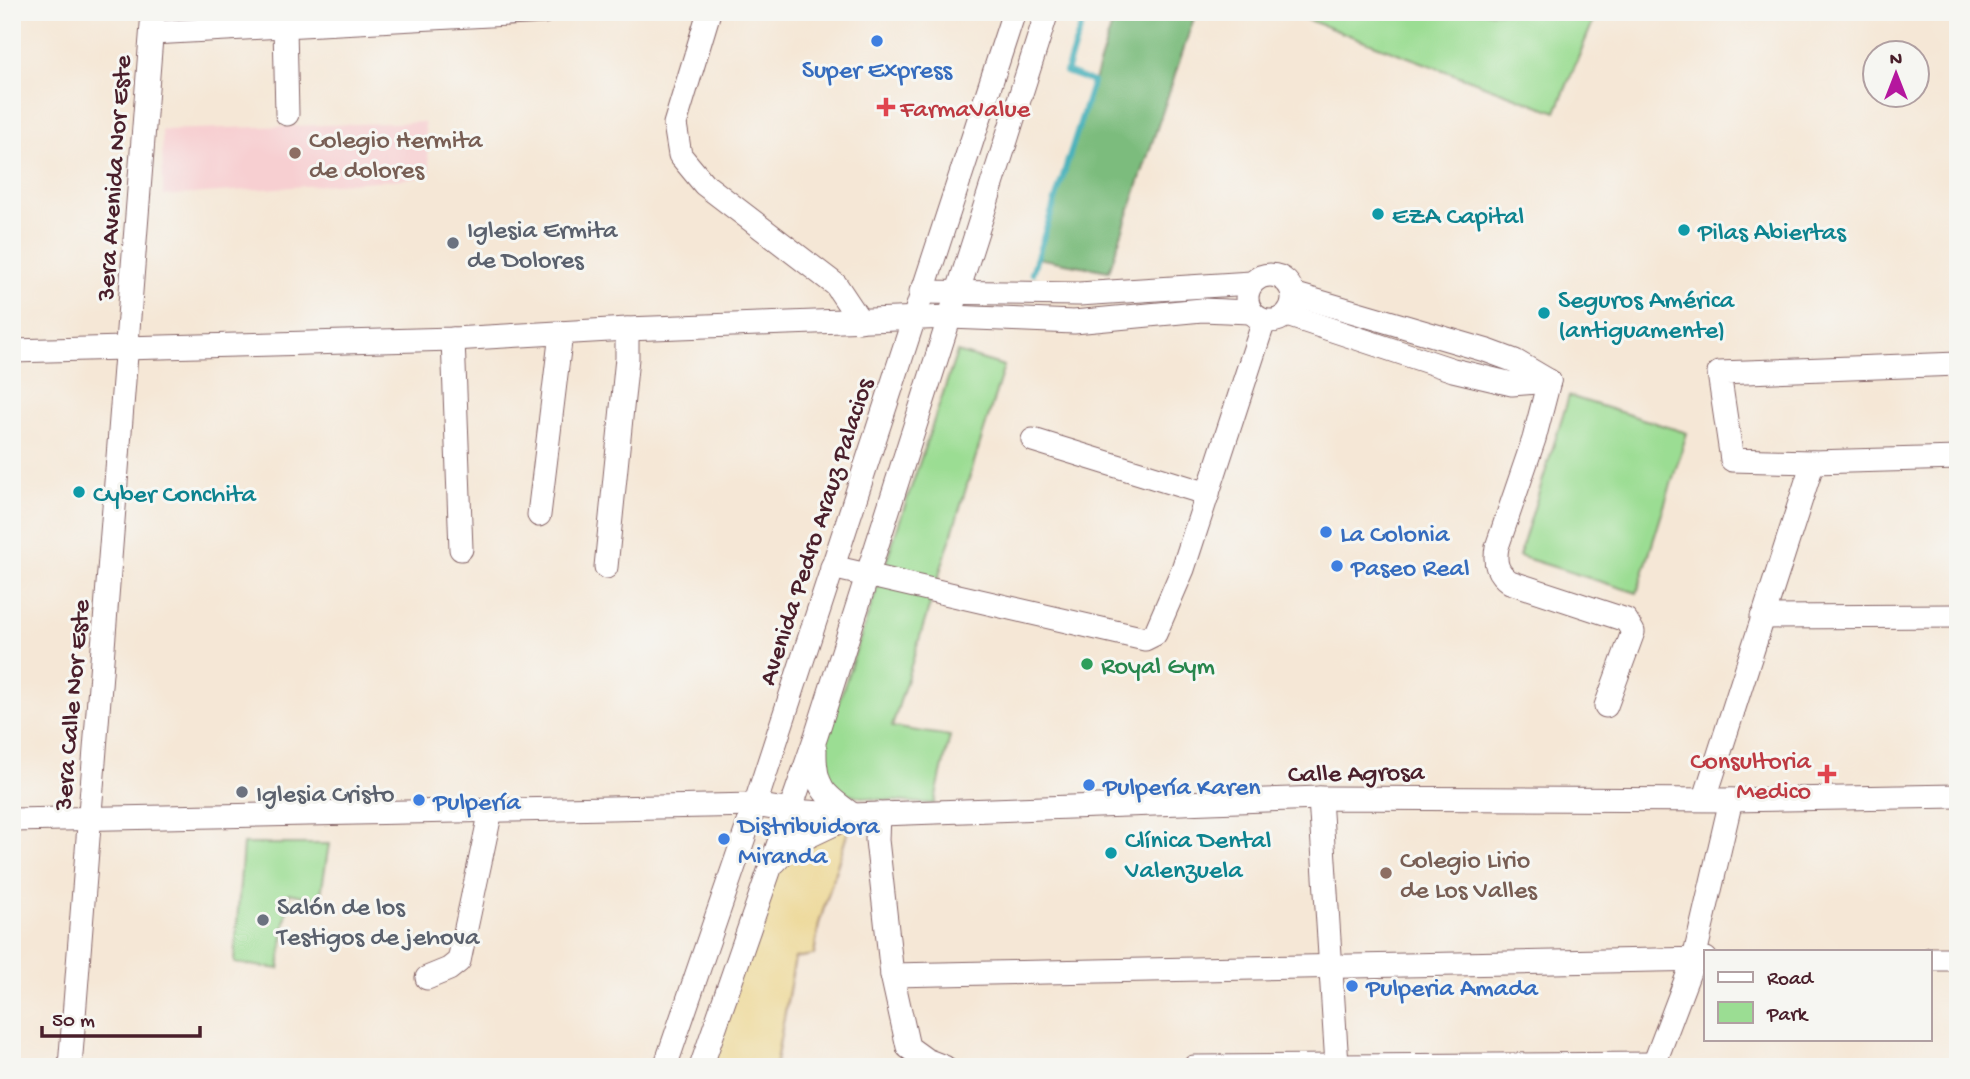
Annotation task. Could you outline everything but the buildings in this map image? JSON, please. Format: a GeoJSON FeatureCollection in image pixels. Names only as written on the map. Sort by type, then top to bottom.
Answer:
{"type":"FeatureCollection","features":[{"type":"Feature","properties":{"kind":"street"},"geometry":{"type":"LineString","coordinates":[[152,23],[285,27],[544,12]]}},
{"type":"Feature","properties":{"kind":"street"},"geometry":{"type":"LineString","coordinates":[[709,12],[675,124],[680,155],[704,184],[836,285],[860,321]]}},
{"type":"Feature","properties":{"kind":"street","name":"Avenida Pedro Arauz Palacios"},"geometry":{"type":"LineString","coordinates":[[668,1058],[755,805],[1014,12]]}},
{"type":"Feature","properties":{"kind":"street"},"geometry":{"type":"LineString","coordinates":[[668,1058],[701,1064],[816,736],[1047,12]]}},
{"type":"Feature","properties":{"kind":"street","name":"3era Avenida Nor Este"},"geometry":{"type":"LineString","coordinates":[[127,347],[152,23]]}},
{"type":"Feature","properties":{"kind":"street"},"geometry":{"type":"LineString","coordinates":[[285,27],[287,114]]}},
{"type":"Feature","properties":{"kind":"street"},"geometry":{"type":"LineString","coordinates":[[991,86],[1021,95]]}},
{"type":"Feature","properties":{"kind":"street"},"geometry":{"type":"LineString","coordinates":[[921,292],[1079,294],[1251,283],[1266,275],[1276,275],[1283,279],[1290,304],[1349,336],[1453,370],[1512,383],[1549,381]]}},
{"type":"Feature","properties":{"kind":"street"},"geometry":{"type":"LineString","coordinates":[[1251,283],[1246,302],[1257,317]]}},
{"type":"Feature","properties":{"kind":"street"},"geometry":{"type":"LineString","coordinates":[[12,351],[453,340],[627,329],[950,317],[1074,322],[1202,310],[1257,317],[1272,322],[1290,304]]}},
{"type":"Feature","properties":{"kind":"street"},"geometry":{"type":"LineString","coordinates":[[1290,304],[1357,313],[1489,351],[1549,381]]}},
{"type":"Feature","properties":{"kind":"street"},"geometry":{"type":"LineString","coordinates":[[1349,336],[1357,313]]}},
{"type":"Feature","properties":{"kind":"street"},"geometry":{"type":"LineString","coordinates":[[832,567],[1148,639],[1154,634],[1183,569],[1208,494],[1257,317]]}},
{"type":"Feature","properties":{"kind":"street"},"geometry":{"type":"LineString","coordinates":[[1392,351],[1399,326]]}},
{"type":"Feature","properties":{"kind":"street"},"geometry":{"type":"LineString","coordinates":[[606,567],[627,329]]}},
{"type":"Feature","properties":{"kind":"street"},"geometry":{"type":"LineString","coordinates":[[539,515],[561,333]]}},
{"type":"Feature","properties":{"kind":"street"},"geometry":{"type":"LineString","coordinates":[[453,340],[461,549]]}},
{"type":"Feature","properties":{"kind":"street"},"geometry":{"type":"LineString","coordinates":[[1453,370],[1461,345]]}},
{"type":"Feature","properties":{"kind":"street","name":"3era Calle Nor Este"},"geometry":{"type":"LineString","coordinates":[[70,1067],[127,347]]}},
{"type":"Feature","properties":{"kind":"street"},"geometry":{"type":"LineString","coordinates":[[1958,365],[1719,373],[1732,460],[1813,462],[1958,458]]}},
{"type":"Feature","properties":{"kind":"street"},"geometry":{"type":"LineString","coordinates":[[1549,381],[1534,439],[1495,558],[1497,568],[1510,582],[1626,620],[1633,632],[1606,706]]}},
{"type":"Feature","properties":{"kind":"street"},"geometry":{"type":"LineString","coordinates":[[1033,440],[1208,494]]}},
{"type":"Feature","properties":{"kind":"street"},"geometry":{"type":"LineString","coordinates":[[1705,798],[1813,462]]}},
{"type":"Feature","properties":{"kind":"street"},"geometry":{"type":"LineString","coordinates":[[1762,617],[1958,616]]}},
{"type":"Feature","properties":{"kind":"street"},"geometry":{"type":"LineString","coordinates":[[772,864],[792,844],[853,815],[822,790],[816,776],[816,736]]}},
{"type":"Feature","properties":{"kind":"street","name":"Calle Agrosa"},"geometry":{"type":"LineString","coordinates":[[12,820],[755,805],[791,811],[853,815],[1320,798],[1731,800],[1958,796]]}},
{"type":"Feature","properties":{"kind":"street"},"geometry":{"type":"LineString","coordinates":[[1320,798],[1337,1065]]}},
{"type":"Feature","properties":{"kind":"street"},"geometry":{"type":"LineString","coordinates":[[1194,1067],[1654,1065],[1700,959],[1731,800]]}},
{"type":"Feature","properties":{"kind":"street"},"geometry":{"type":"LineString","coordinates":[[427,978],[449,969],[458,961],[491,810]]}},
{"type":"Feature","properties":{"kind":"street"},"geometry":{"type":"LineString","coordinates":[[878,814],[877,840],[892,975],[908,1047],[926,1060],[944,1067]]}},
{"type":"Feature","properties":{"kind":"street"},"geometry":{"type":"LineString","coordinates":[[892,975],[1700,959]]}},
{"type":"Feature","properties":{"kind":"street"},"geometry":{"type":"LineString","coordinates":[[1932,959],[1958,959]]}},
{"type":"Feature","properties":{"kind":"shaded area","name":"Colegio Hermita de dolores"},"geometry":{"type":"Polygon","coordinates":[[[424,122],[431,177],[163,196],[162,130],[424,122]]]}},
{"type":"Feature","properties":{"kind":"green space"},"geometry":{"type":"Polygon","coordinates":[[[1116,12],[1196,12],[1109,271],[1037,258],[1116,12]]]}},
{"type":"Feature","properties":{"kind":"green space"},"geometry":{"type":"Polygon","coordinates":[[[1287,12],[1597,12],[1556,112],[1287,12]]]}},
{"type":"Feature","properties":{"kind":"green space"},"geometry":{"type":"Polygon","coordinates":[[[957,352],[1004,366],[892,727],[950,736],[934,804],[880,800],[840,791],[832,786],[828,782],[824,767],[824,745],[957,352]]]}},
{"type":"Feature","properties":{"kind":"green space"},"geometry":{"type":"Polygon","coordinates":[[[1569,396],[1687,433],[1637,593],[1519,556],[1569,396]]]}},
{"type":"Feature","properties":{"kind":"green space"},"geometry":{"type":"Polygon","coordinates":[[[243,844],[329,844],[320,900],[289,893],[279,969],[234,963],[243,844]]]}},
{"type":"Feature","properties":{"kind":"sand"},"geometry":{"type":"Polygon","coordinates":[[[853,815],[819,924],[814,955],[795,958],[775,1067],[700,1067],[773,865],[853,815]]]}},
{"type":"Feature","properties":{"kind":"waterway"},"geometry":{"type":"LineString","coordinates":[[1032,273],[1093,82],[1066,72],[1086,12]]}},
{"type":"Feature","properties":{"kind":"place","name":"Super Express"},"geometry":{"type":"Point","coordinates":[877,41]}},
{"type":"Feature","properties":{"kind":"place","name":"FarmaValue"},"geometry":{"type":"Point","coordinates":[886,107]}},
{"type":"Feature","properties":{"kind":"place","name":"Colegio Hermita de dolores"},"geometry":{"type":"Point","coordinates":[295,153]}},
{"type":"Feature","properties":{"kind":"place","name":"EZA Capital"},"geometry":{"type":"Point","coordinates":[1378,214]}},
{"type":"Feature","properties":{"kind":"place","name":"Pilas Abiertas"},"geometry":{"type":"Point","coordinates":[1684,230]}},
{"type":"Feature","properties":{"kind":"place","name":"Iglesia Ermita de Dolores"},"geometry":{"type":"Point","coordinates":[453,243]}},
{"type":"Feature","properties":{"kind":"place","name":"Seguros América (antiguamente)"},"geometry":{"type":"Point","coordinates":[1544,313]}},
{"type":"Feature","properties":{"kind":"place","name":"Cyber Conchita"},"geometry":{"type":"Point","coordinates":[79,492]}},
{"type":"Feature","properties":{"kind":"place","name":"La Colonia"},"geometry":{"type":"Point","coordinates":[1326,532]}},
{"type":"Feature","properties":{"kind":"place","name":"Paseo Real"},"geometry":{"type":"Point","coordinates":[1337,566]}},
{"type":"Feature","properties":{"kind":"place","name":"Royal Gym"},"geometry":{"type":"Point","coordinates":[1087,664]}},
{"type":"Feature","properties":{"kind":"place","name":"Consultoria Medico"},"geometry":{"type":"Point","coordinates":[1827,774]}},
{"type":"Feature","properties":{"kind":"place","name":"Pulpería Karen"},"geometry":{"type":"Point","coordinates":[1089,785]}},
{"type":"Feature","properties":{"kind":"place","name":"Iglesia Cristo"},"geometry":{"type":"Point","coordinates":[242,792]}},
{"type":"Feature","properties":{"kind":"place","name":"Pulpería"},"geometry":{"type":"Point","coordinates":[419,800]}},
{"type":"Feature","properties":{"kind":"place","name":"Distribuidora Miranda"},"geometry":{"type":"Point","coordinates":[724,839]}},
{"type":"Feature","properties":{"kind":"place","name":"Clínica Dental Valenzuela"},"geometry":{"type":"Point","coordinates":[1111,853]}},
{"type":"Feature","properties":{"kind":"place","name":"Colegio Lirio de Los Valles"},"geometry":{"type":"Point","coordinates":[1386,873]}},
{"type":"Feature","properties":{"kind":"place","name":"Salón de los Testigos de jehova"},"geometry":{"type":"Point","coordinates":[263,920]}},
{"type":"Feature","properties":{"kind":"place","name":"Pulperia Amada"},"geometry":{"type":"Point","coordinates":[1352,986]}}]}
